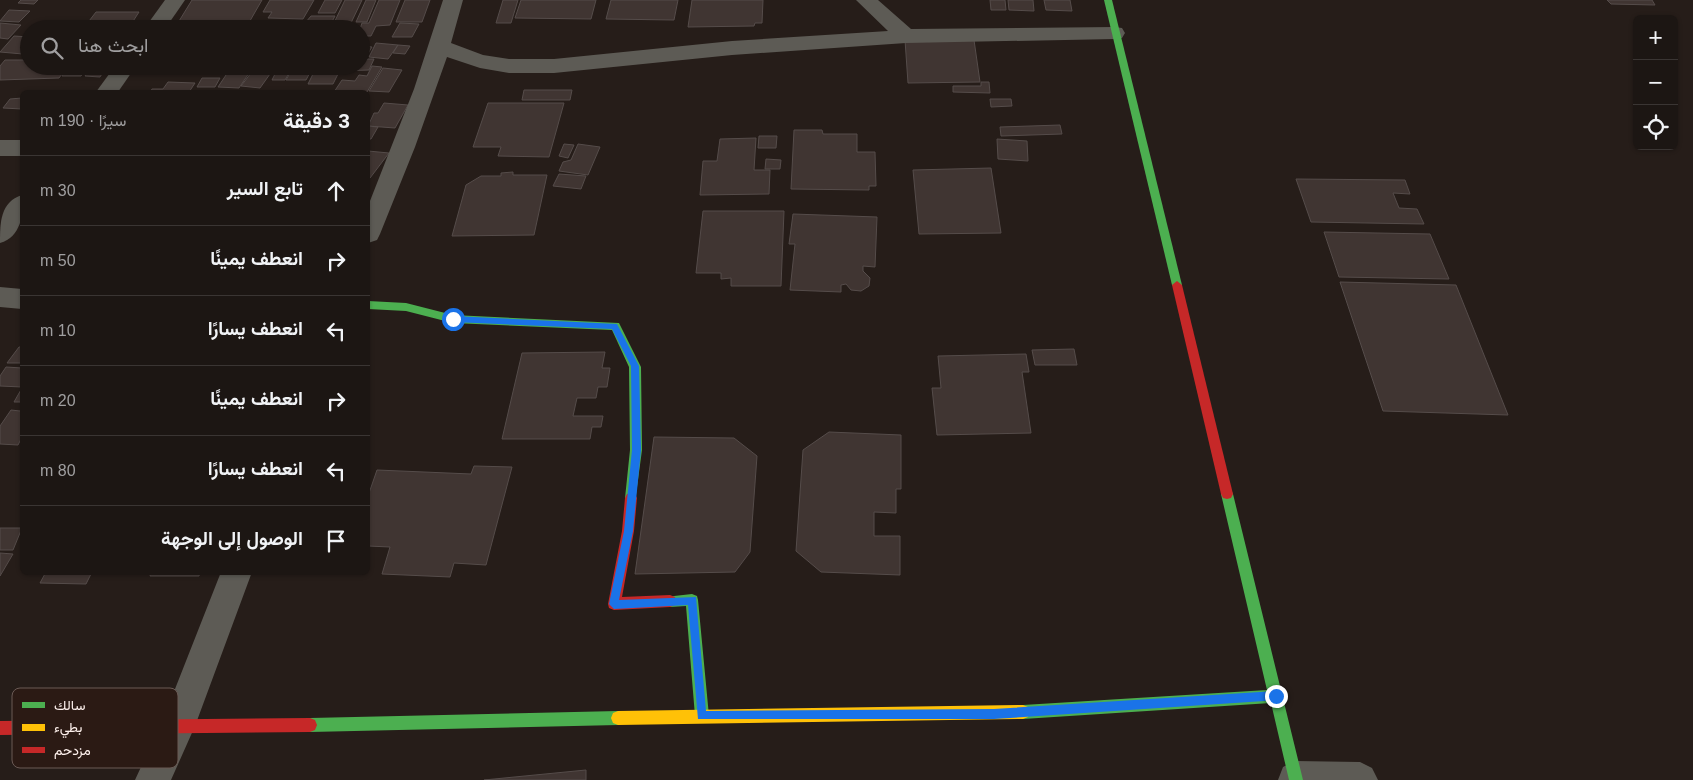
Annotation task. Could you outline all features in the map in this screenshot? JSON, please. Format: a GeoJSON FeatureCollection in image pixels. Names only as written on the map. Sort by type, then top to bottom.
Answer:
{"type":"FeatureCollection","features":[{"type":"Feature","properties":{"kind":"street"},"geometry":{"type":"LineString","coordinates":[[161,20],[176,0]]}},
{"type":"Feature","properties":{"kind":"street"},"geometry":{"type":"LineString","coordinates":[[370,229],[403,150],[440,46],[453,0]]}},
{"type":"Feature","properties":{"kind":"street"},"geometry":{"type":"LineString","coordinates":[[866,0],[906,36]]}},
{"type":"Feature","properties":{"kind":"street"},"geometry":{"type":"LineString","coordinates":[[1108,0],[1295,779],[1360,780]]}},
{"type":"Feature","properties":{"kind":"street"},"geometry":{"type":"LineString","coordinates":[[440,46],[480,61],[509,66],[554,66],[732,48],[906,36],[1115,33]]}},
{"type":"Feature","properties":{"kind":"street"},"geometry":{"type":"LineString","coordinates":[[108,90],[119,75]]}},
{"type":"Feature","properties":{"kind":"street"},"geometry":{"type":"LineString","coordinates":[[0,148],[20,148]]}},
{"type":"Feature","properties":{"kind":"street"},"geometry":{"type":"LineString","coordinates":[[0,234],[20,207]]}},
{"type":"Feature","properties":{"kind":"street"},"geometry":{"type":"LineString","coordinates":[[0,297],[20,299]]}},
{"type":"Feature","properties":{"kind":"street"},"geometry":{"type":"LineString","coordinates":[[370,305],[406,307],[453,319],[615,326],[635,366],[636,450],[628,531],[614,604],[692,600],[702,716]]}},
{"type":"Feature","properties":{"kind":"street"},"geometry":{"type":"LineString","coordinates":[[236,575],[178,726],[428,724],[702,716],[994,714],[1276,696]]}},
{"type":"Feature","properties":{"kind":"street"},"geometry":{"type":"LineString","coordinates":[[153,780],[159,768]]}},
{"type":"Feature","properties":{"kind":"building"},"geometry":{"type":"Polygon","coordinates":[[[21,0],[38,0],[34,4],[18,3],[21,0]]]}},
{"type":"Feature","properties":{"kind":"building"},"geometry":{"type":"Polygon","coordinates":[[[192,0],[262,0],[250,20],[180,20],[192,0]]]}},
{"type":"Feature","properties":{"kind":"building"},"geometry":{"type":"Polygon","coordinates":[[[270,0],[314,0],[303,19],[268,18],[272,12],[263,12],[270,0]]]}},
{"type":"Feature","properties":{"kind":"building"},"geometry":{"type":"Polygon","coordinates":[[[325,0],[342,0],[335,13],[318,13],[325,0]]]}},
{"type":"Feature","properties":{"kind":"building"},"geometry":{"type":"Polygon","coordinates":[[[345,0],[362,0],[352,20],[335,20],[345,0]]]}},
{"type":"Feature","properties":{"kind":"building"},"geometry":{"type":"Polygon","coordinates":[[[366,0],[376,0],[368,20],[357,20],[366,0]]]}},
{"type":"Feature","properties":{"kind":"building"},"geometry":{"type":"Polygon","coordinates":[[[379,0],[400,0],[390,25],[376,26],[371,36],[370,21],[379,0]]]}},
{"type":"Feature","properties":{"kind":"building"},"geometry":{"type":"Polygon","coordinates":[[[405,0],[430,0],[422,22],[396,22],[405,0]]]}},
{"type":"Feature","properties":{"kind":"building"},"geometry":{"type":"Polygon","coordinates":[[[503,0],[518,0],[511,23],[496,23],[503,0]]]}},
{"type":"Feature","properties":{"kind":"building"},"geometry":{"type":"Polygon","coordinates":[[[521,0],[596,0],[591,19],[515,18],[521,0]]]}},
{"type":"Feature","properties":{"kind":"building"},"geometry":{"type":"Polygon","coordinates":[[[611,0],[678,0],[674,20],[606,19],[611,0]]]}},
{"type":"Feature","properties":{"kind":"building"},"geometry":{"type":"Polygon","coordinates":[[[692,0],[763,0],[762,23],[755,23],[754,26],[688,27],[692,0]]]}},
{"type":"Feature","properties":{"kind":"building"},"geometry":{"type":"Polygon","coordinates":[[[990,0],[1005,0],[1006,10],[991,10],[990,0]]]}},
{"type":"Feature","properties":{"kind":"building"},"geometry":{"type":"Polygon","coordinates":[[[1008,0],[1033,0],[1034,11],[1009,10],[1008,0]]]}},
{"type":"Feature","properties":{"kind":"building"},"geometry":{"type":"Polygon","coordinates":[[[1044,0],[1070,0],[1072,11],[1046,10],[1044,0]]]}},
{"type":"Feature","properties":{"kind":"building"},"geometry":{"type":"Polygon","coordinates":[[[1607,0],[1652,0],[1655,5],[1611,4],[1607,0]]]}},
{"type":"Feature","properties":{"kind":"building"},"geometry":{"type":"Polygon","coordinates":[[[9,10],[30,11],[19,22],[0,21],[9,10]]]}},
{"type":"Feature","properties":{"kind":"building"},"geometry":{"type":"Polygon","coordinates":[[[96,12],[139,12],[134,20],[90,20],[96,12]]]}},
{"type":"Feature","properties":{"kind":"building"},"geometry":{"type":"Polygon","coordinates":[[[311,16],[335,16],[333,20],[308,20],[311,16]]]}},
{"type":"Feature","properties":{"kind":"building"},"geometry":{"type":"Polygon","coordinates":[[[0,23],[20,25],[8,39],[0,38],[0,23]]]}},
{"type":"Feature","properties":{"kind":"building"},"geometry":{"type":"Polygon","coordinates":[[[400,23],[419,24],[412,37],[392,37],[400,23]]]}},
{"type":"Feature","properties":{"kind":"building"},"geometry":{"type":"Polygon","coordinates":[[[14,36],[20,36],[20,54],[0,52],[14,36]]]}},
{"type":"Feature","properties":{"kind":"building"},"geometry":{"type":"Polygon","coordinates":[[[905,40],[974,40],[980,82],[908,83],[905,40]]]}},
{"type":"Feature","properties":{"kind":"building"},"geometry":{"type":"Polygon","coordinates":[[[376,43],[398,45],[388,59],[370,57],[376,43]]]}},
{"type":"Feature","properties":{"kind":"building"},"geometry":{"type":"Polygon","coordinates":[[[398,45],[410,46],[405,54],[393,53],[398,45]]]}},
{"type":"Feature","properties":{"kind":"building"},"geometry":{"type":"Polygon","coordinates":[[[370,59],[374,59],[370,68],[370,59]]]}},
{"type":"Feature","properties":{"kind":"building"},"geometry":{"type":"Polygon","coordinates":[[[5,60],[20,60],[20,75],[61,75],[59,78],[0,80],[0,66],[5,60]]]}},
{"type":"Feature","properties":{"kind":"building"},"geometry":{"type":"Polygon","coordinates":[[[372,66],[382,67],[368,90],[335,90],[342,80],[355,81],[359,75],[370,75],[372,66]]]}},
{"type":"Feature","properties":{"kind":"building"},"geometry":{"type":"Polygon","coordinates":[[[383,68],[402,70],[389,92],[370,90],[383,68]]]}},
{"type":"Feature","properties":{"kind":"building"},"geometry":{"type":"Polygon","coordinates":[[[63,75],[82,75],[81,76],[63,75]]]}},
{"type":"Feature","properties":{"kind":"building"},"geometry":{"type":"Polygon","coordinates":[[[86,75],[101,75],[100,77],[86,75]]]}},
{"type":"Feature","properties":{"kind":"building"},"geometry":{"type":"Polygon","coordinates":[[[226,75],[248,75],[239,88],[218,87],[226,75]]]}},
{"type":"Feature","properties":{"kind":"building"},"geometry":{"type":"Polygon","coordinates":[[[249,75],[269,75],[260,88],[241,86],[249,75]]]}},
{"type":"Feature","properties":{"kind":"building"},"geometry":{"type":"Polygon","coordinates":[[[274,75],[288,75],[285,80],[272,80],[274,75]]]}},
{"type":"Feature","properties":{"kind":"building"},"geometry":{"type":"Polygon","coordinates":[[[289,75],[309,75],[306,80],[286,80],[289,75]]]}},
{"type":"Feature","properties":{"kind":"building"},"geometry":{"type":"Polygon","coordinates":[[[312,75],[338,75],[333,84],[308,84],[312,75]]]}},
{"type":"Feature","properties":{"kind":"building"},"geometry":{"type":"Polygon","coordinates":[[[202,78],[220,78],[215,87],[197,87],[202,78]]]}},
{"type":"Feature","properties":{"kind":"building"},"geometry":{"type":"Polygon","coordinates":[[[168,82],[195,83],[190,90],[151,90],[163,89],[168,82]]]}},
{"type":"Feature","properties":{"kind":"building"},"geometry":{"type":"Polygon","coordinates":[[[981,82],[989,82],[990,93],[953,92],[953,86],[981,86],[981,82]]]}},
{"type":"Feature","properties":{"kind":"building"},"geometry":{"type":"Polygon","coordinates":[[[524,90],[572,90],[570,100],[522,100],[524,90]]]}},
{"type":"Feature","properties":{"kind":"building"},"geometry":{"type":"Polygon","coordinates":[[[20,98],[20,109],[3,108],[10,99],[20,98]]]}},
{"type":"Feature","properties":{"kind":"building"},"geometry":{"type":"Polygon","coordinates":[[[990,99],[1011,99],[1012,106],[991,107],[990,99]]]}},
{"type":"Feature","properties":{"kind":"building"},"geometry":{"type":"Polygon","coordinates":[[[384,103],[408,105],[395,128],[370,126],[374,113],[378,113],[384,103]]]}},
{"type":"Feature","properties":{"kind":"building"},"geometry":{"type":"Polygon","coordinates":[[[488,103],[564,103],[549,157],[498,156],[501,147],[473,147],[488,103]]]}},
{"type":"Feature","properties":{"kind":"building"},"geometry":{"type":"Polygon","coordinates":[[[1060,125],[1062,134],[1001,136],[1000,127],[1060,125]]]}},
{"type":"Feature","properties":{"kind":"building"},"geometry":{"type":"Polygon","coordinates":[[[370,126],[378,127],[371,139],[370,126]]]}},
{"type":"Feature","properties":{"kind":"building"},"geometry":{"type":"Polygon","coordinates":[[[794,130],[822,130],[823,134],[857,134],[857,152],[875,152],[876,186],[869,186],[869,190],[791,189],[794,130]]]}},
{"type":"Feature","properties":{"kind":"building"},"geometry":{"type":"Polygon","coordinates":[[[759,136],[777,136],[776,148],[758,148],[759,136]]]}},
{"type":"Feature","properties":{"kind":"building"},"geometry":{"type":"Polygon","coordinates":[[[756,138],[754,170],[770,170],[769,194],[700,195],[703,161],[717,161],[720,139],[756,138]]]}},
{"type":"Feature","properties":{"kind":"building"},"geometry":{"type":"Polygon","coordinates":[[[997,139],[1027,141],[1028,161],[998,159],[997,139]]]}},
{"type":"Feature","properties":{"kind":"building"},"geometry":{"type":"Polygon","coordinates":[[[564,144],[574,145],[568,158],[559,156],[564,144]]]}},
{"type":"Feature","properties":{"kind":"building"},"geometry":{"type":"Polygon","coordinates":[[[578,144],[600,147],[588,175],[559,171],[563,162],[571,160],[578,144]]]}},
{"type":"Feature","properties":{"kind":"building"},"geometry":{"type":"Polygon","coordinates":[[[370,151],[389,153],[370,178],[370,151]]]}},
{"type":"Feature","properties":{"kind":"building"},"geometry":{"type":"Polygon","coordinates":[[[766,159],[781,160],[780,169],[765,169],[766,159]]]}},
{"type":"Feature","properties":{"kind":"building"},"geometry":{"type":"Polygon","coordinates":[[[991,168],[1001,233],[919,234],[913,170],[991,168]]]}},
{"type":"Feature","properties":{"kind":"building"},"geometry":{"type":"Polygon","coordinates":[[[513,172],[513,175],[547,175],[534,235],[452,236],[466,185],[481,176],[501,176],[501,173],[513,172]]]}},
{"type":"Feature","properties":{"kind":"building"},"geometry":{"type":"Polygon","coordinates":[[[559,174],[586,176],[581,189],[553,186],[559,174]]]}},
{"type":"Feature","properties":{"kind":"building"},"geometry":{"type":"Polygon","coordinates":[[[1296,179],[1405,180],[1410,194],[1393,193],[1399,208],[1417,209],[1424,224],[1311,222],[1296,179]]]}},
{"type":"Feature","properties":{"kind":"building"},"geometry":{"type":"Polygon","coordinates":[[[703,211],[784,211],[781,286],[731,286],[731,278],[721,279],[721,273],[696,273],[703,211]]]}},
{"type":"Feature","properties":{"kind":"building"},"geometry":{"type":"Polygon","coordinates":[[[793,214],[877,217],[875,267],[863,266],[863,271],[870,278],[869,286],[861,291],[851,290],[846,284],[841,285],[841,292],[790,290],[795,244],[789,244],[793,214]]]}},
{"type":"Feature","properties":{"kind":"building"},"geometry":{"type":"Polygon","coordinates":[[[1324,232],[1430,234],[1449,279],[1339,277],[1324,232]]]}},
{"type":"Feature","properties":{"kind":"building"},"geometry":{"type":"Polygon","coordinates":[[[1340,282],[1456,285],[1508,415],[1383,411],[1340,282]]]}},
{"type":"Feature","properties":{"kind":"building"},"geometry":{"type":"Polygon","coordinates":[[[19,347],[20,347],[20,363],[7,363],[19,347]]]}},
{"type":"Feature","properties":{"kind":"building"},"geometry":{"type":"Polygon","coordinates":[[[1074,349],[1077,365],[1035,365],[1032,350],[1074,349]]]}},
{"type":"Feature","properties":{"kind":"building"},"geometry":{"type":"Polygon","coordinates":[[[605,352],[602,368],[610,368],[607,387],[598,387],[596,398],[577,398],[573,416],[603,416],[601,427],[592,427],[590,439],[502,439],[522,353],[605,352]]]}},
{"type":"Feature","properties":{"kind":"building"},"geometry":{"type":"Polygon","coordinates":[[[1026,354],[1029,372],[1022,372],[1031,433],[937,435],[932,388],[941,388],[938,356],[1026,354]]]}},
{"type":"Feature","properties":{"kind":"building"},"geometry":{"type":"Polygon","coordinates":[[[6,367],[20,368],[20,387],[0,386],[0,376],[6,367]]]}},
{"type":"Feature","properties":{"kind":"building"},"geometry":{"type":"Polygon","coordinates":[[[20,392],[20,402],[14,402],[20,392]]]}},
{"type":"Feature","properties":{"kind":"building"},"geometry":{"type":"Polygon","coordinates":[[[11,410],[20,411],[20,441],[18,445],[0,444],[0,426],[11,410]]]}},
{"type":"Feature","properties":{"kind":"building"},"geometry":{"type":"Polygon","coordinates":[[[829,432],[901,435],[901,489],[896,489],[896,513],[874,512],[874,536],[900,536],[900,575],[821,572],[796,551],[803,450],[829,432]]]}},
{"type":"Feature","properties":{"kind":"building"},"geometry":{"type":"Polygon","coordinates":[[[654,437],[734,438],[757,456],[750,552],[735,572],[635,574],[654,437]]]}},
{"type":"Feature","properties":{"kind":"building"},"geometry":{"type":"Polygon","coordinates":[[[474,466],[512,467],[486,565],[454,563],[450,577],[382,574],[390,547],[370,546],[370,490],[377,470],[471,474],[474,466]]]}},
{"type":"Feature","properties":{"kind":"building"},"geometry":{"type":"Polygon","coordinates":[[[0,528],[20,528],[13,550],[0,550],[0,528]]]}},
{"type":"Feature","properties":{"kind":"building"},"geometry":{"type":"Polygon","coordinates":[[[0,553],[13,554],[0,576],[0,553]]]}},
{"type":"Feature","properties":{"kind":"building"},"geometry":{"type":"Polygon","coordinates":[[[44,575],[90,575],[86,584],[40,583],[44,575]]]}},
{"type":"Feature","properties":{"kind":"building"},"geometry":{"type":"Polygon","coordinates":[[[150,575],[199,575],[199,576],[150,575]]]}},
{"type":"Feature","properties":{"kind":"building"},"geometry":{"type":"Polygon","coordinates":[[[586,770],[586,780],[484,780],[586,770]]]}},
{"type":"Feature","properties":{"kind":"traffic: fast"},"geometry":{"type":"LineString","coordinates":[[1108,0],[1177,285]]}},
{"type":"Feature","properties":{"kind":"traffic: fast"},"geometry":{"type":"LineString","coordinates":[[370,305],[406,307],[453,319],[615,326],[635,367],[636,450],[631,498]]}},
{"type":"Feature","properties":{"kind":"traffic: fast"},"geometry":{"type":"LineString","coordinates":[[1227,494],[1296,780]]}},
{"type":"Feature","properties":{"kind":"traffic: fast"},"geometry":{"type":"LineString","coordinates":[[670,601],[692,600],[702,716]]}},
{"type":"Feature","properties":{"kind":"traffic: fast"},"geometry":{"type":"LineString","coordinates":[[1023,712],[1276,696]]}},
{"type":"Feature","properties":{"kind":"traffic: fast"},"geometry":{"type":"LineString","coordinates":[[310,725],[618,718]]}},
{"type":"Feature","properties":{"kind":"traffic: slow"},"geometry":{"type":"LineString","coordinates":[[618,718],[1023,712]]}},
{"type":"Feature","properties":{"kind":"traffic: jam"},"geometry":{"type":"LineString","coordinates":[[1177,285],[1227,494]]}},
{"type":"Feature","properties":{"kind":"traffic: jam"},"geometry":{"type":"LineString","coordinates":[[631,498],[628,531],[614,604],[670,601]]}},
{"type":"Feature","properties":{"kind":"traffic: jam"},"geometry":{"type":"LineString","coordinates":[[178,726],[310,725]]}},
{"type":"Feature","properties":{"kind":"traffic: jam"},"geometry":{"type":"LineString","coordinates":[[0,728],[12,728]]}},
{"type":"Feature","properties":{"kind":"route"},"geometry":{"type":"LineString","coordinates":[[453,319],[615,326],[635,366],[636,450],[628,531],[614,604],[692,600],[702,716],[994,714],[1276,696]]}}]}
